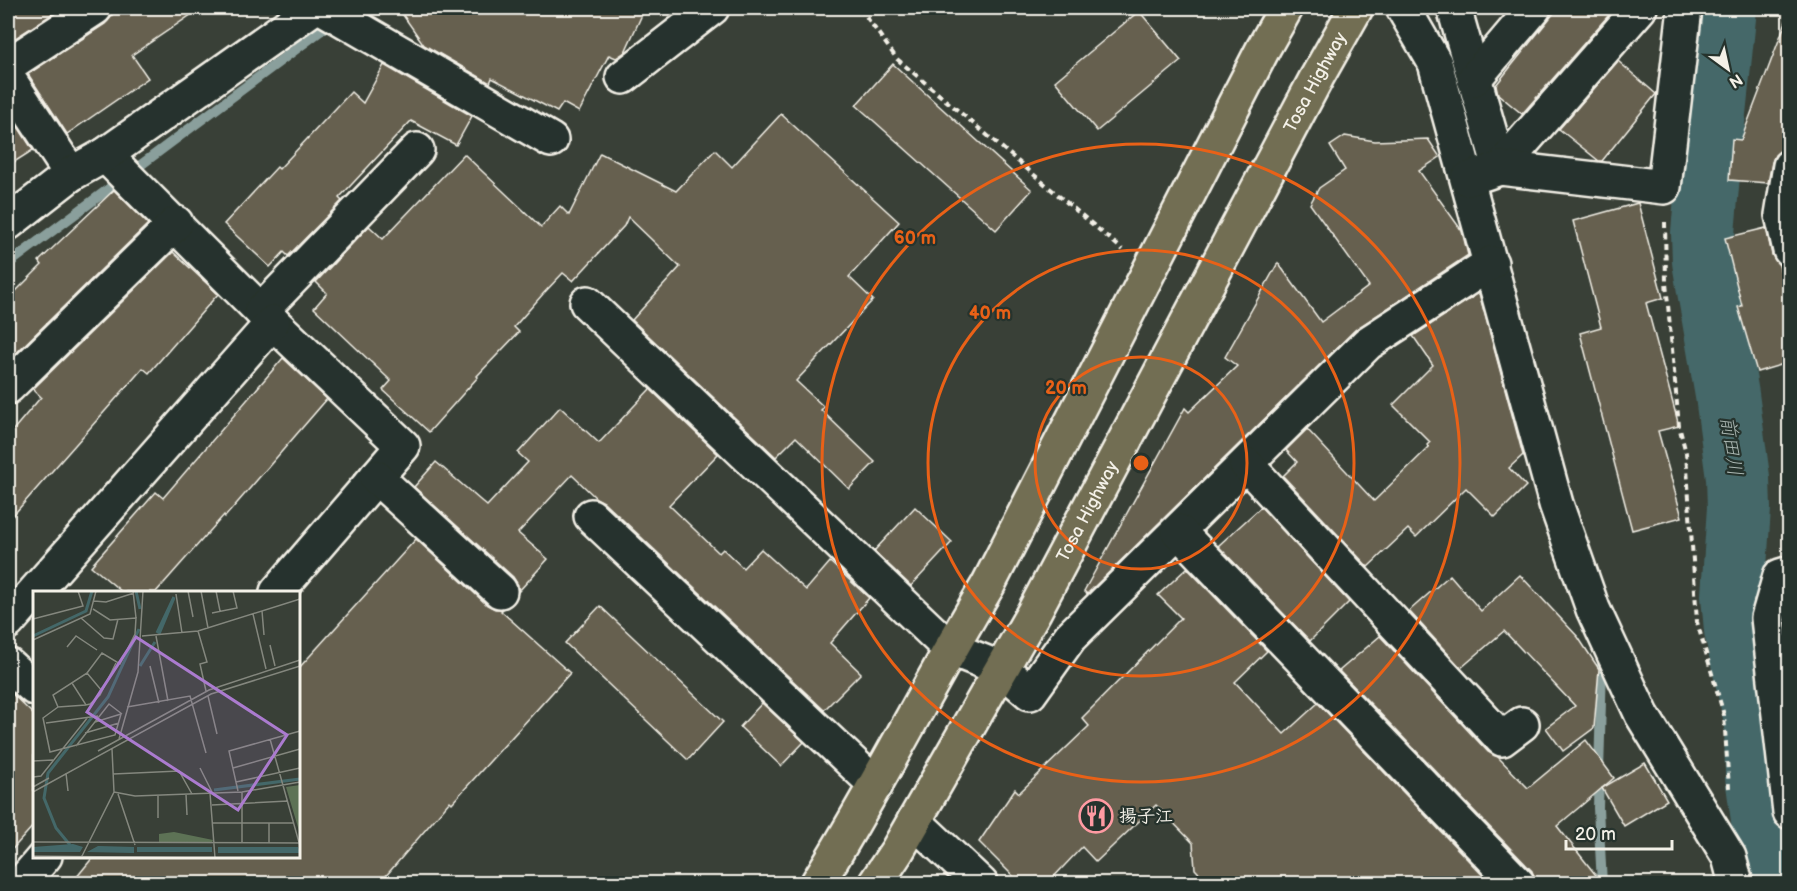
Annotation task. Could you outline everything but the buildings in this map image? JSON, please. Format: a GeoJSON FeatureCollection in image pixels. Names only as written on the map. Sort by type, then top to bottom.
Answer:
{"type":"FeatureCollection","features":[{"type":"Feature","properties":{"kind":"highway"},"geometry":{"type":"LineString","coordinates":[[817,884],[855,823],[950,648],[988,585],[1286,8]]}},
{"type":"Feature","properties":{"kind":"highway","name":"Tosa Highway"},"geometry":{"type":"LineString","coordinates":[[875,884],[914,821],[1040,602],[1306,98],[1356,8]]}},
{"type":"Feature","properties":{"kind":"street"},"geometry":{"type":"LineString","coordinates":[[8,65],[95,8]]}},
{"type":"Feature","properties":{"kind":"street"},"geometry":{"type":"LineString","coordinates":[[623,77],[712,8]]}},
{"type":"Feature","properties":{"kind":"street"},"geometry":{"type":"LineString","coordinates":[[1403,8],[1435,63],[1556,504],[1593,609],[1642,715],[1729,857],[1736,884]]}},
{"type":"Feature","properties":{"kind":"street"},"geometry":{"type":"LineString","coordinates":[[1454,8],[1500,168]]}},
{"type":"Feature","properties":{"kind":"street"},"geometry":{"type":"LineString","coordinates":[[1474,79],[1534,8]]}},
{"type":"Feature","properties":{"kind":"street"},"geometry":{"type":"LineString","coordinates":[[1500,168],[1640,8]]}},
{"type":"Feature","properties":{"kind":"street"},"geometry":{"type":"LineString","coordinates":[[8,224],[71,174],[110,160],[328,12],[551,140]]}},
{"type":"Feature","properties":{"kind":"street"},"geometry":{"type":"LineString","coordinates":[[1468,179],[1500,168],[1664,187],[1693,12]]}},
{"type":"Feature","properties":{"kind":"street"},"geometry":{"type":"LineString","coordinates":[[8,78],[71,174]]}},
{"type":"Feature","properties":{"kind":"street"},"geometry":{"type":"LineString","coordinates":[[34,591],[267,316],[417,150]]}},
{"type":"Feature","properties":{"kind":"street"},"geometry":{"type":"LineString","coordinates":[[110,160],[267,316],[403,446],[278,591]]}},
{"type":"Feature","properties":{"kind":"street"},"geometry":{"type":"LineString","coordinates":[[1790,166],[1782,215],[1790,250]]}},
{"type":"Feature","properties":{"kind":"street"},"geometry":{"type":"LineString","coordinates":[[8,387],[176,224]]}},
{"type":"Feature","properties":{"kind":"street"},"geometry":{"type":"LineString","coordinates":[[587,303],[950,648],[1002,669],[1030,693],[1070,637],[1368,344],[1491,263]]}},
{"type":"Feature","properties":{"kind":"street"},"geometry":{"type":"LineString","coordinates":[[1246,464],[1503,739],[1521,724]]}},
{"type":"Feature","properties":{"kind":"street"},"geometry":{"type":"LineString","coordinates":[[376,477],[500,591]]}},
{"type":"Feature","properties":{"kind":"street"},"geometry":{"type":"LineString","coordinates":[[591,516],[876,785]]}},
{"type":"Feature","properties":{"kind":"street"},"geometry":{"type":"LineString","coordinates":[[1178,531],[1518,884]]}},
{"type":"Feature","properties":{"kind":"street"},"geometry":{"type":"LineString","coordinates":[[1790,573],[1780,576],[1768,618],[1790,812]]}},
{"type":"Feature","properties":{"kind":"street"},"geometry":{"type":"LineString","coordinates":[[8,622],[33,592]]}},
{"type":"Feature","properties":{"kind":"street"},"geometry":{"type":"LineString","coordinates":[[8,665],[33,687]]}},
{"type":"Feature","properties":{"kind":"street"},"geometry":{"type":"LineString","coordinates":[[914,821],[981,884]]}},
{"type":"Feature","properties":{"kind":"street"},"geometry":{"type":"LineString","coordinates":[[21,884],[43,858]]}},
{"type":"Feature","properties":{"kind":"path"},"geometry":{"type":"LineString","coordinates":[[860,8],[897,59],[1128,255]]}},
{"type":"Feature","properties":{"kind":"path"},"geometry":{"type":"LineString","coordinates":[[1664,187],[1666,283],[1678,426],[1686,453],[1697,622],[1724,715],[1729,792]]}},
{"type":"Feature","properties":{"kind":"waterway","name":"前田川"},"geometry":{"type":"LineString","coordinates":[[1725,8],[1703,233],[1704,261],[1727,395],[1738,478],[1739,508],[1733,595],[1736,630],[1756,720],[1757,776],[1772,884]]}},
{"type":"Feature","properties":{"kind":"waterway"},"geometry":{"type":"LineString","coordinates":[[8,264],[335,20]]}},
{"type":"Feature","properties":{"kind":"waterway"},"geometry":{"type":"LineString","coordinates":[[1602,665],[1598,808],[1602,884]]}},
{"type":"Feature","properties":{"kind":"place","name":"揚子江"},"geometry":{"type":"Point","coordinates":[1096,816]}}]}
